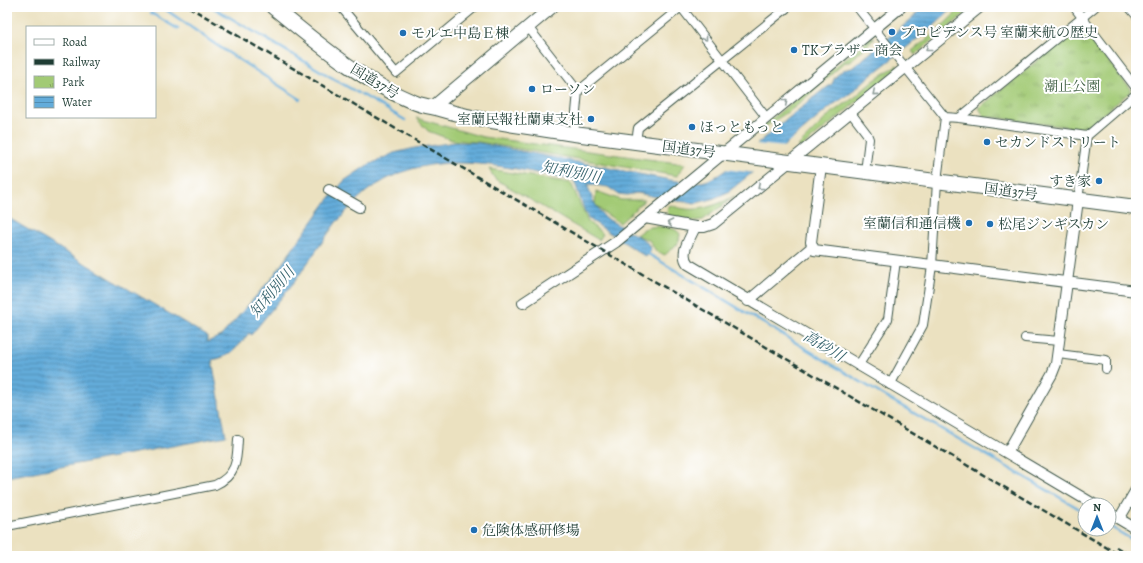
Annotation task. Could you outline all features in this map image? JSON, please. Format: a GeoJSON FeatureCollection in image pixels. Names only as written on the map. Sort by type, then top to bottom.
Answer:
{"type":"FeatureCollection","features":[{"type":"Feature","properties":{"kind":"highway","name":"国道37号"},"geometry":{"type":"LineString","coordinates":[[273,7],[367,78],[396,94],[418,104],[487,121],[574,134],[1136,207]]}},
{"type":"Feature","properties":{"kind":"main road"},"geometry":{"type":"LineString","coordinates":[[432,108],[552,7]]}},
{"type":"Feature","properties":{"kind":"street"},"geometry":{"type":"LineString","coordinates":[[341,7],[396,73],[475,7]]}},
{"type":"Feature","properties":{"kind":"street"},"geometry":{"type":"LineString","coordinates":[[578,90],[681,7],[766,117]]}},
{"type":"Feature","properties":{"kind":"street"},"geometry":{"type":"LineString","coordinates":[[636,142],[638,128],[788,7]]}},
{"type":"Feature","properties":{"kind":"street"},"geometry":{"type":"LineString","coordinates":[[857,7],[945,117],[937,181],[932,266],[923,325],[890,385]]}},
{"type":"Feature","properties":{"kind":"street"},"geometry":{"type":"LineString","coordinates":[[523,303],[616,242],[901,7]]}},
{"type":"Feature","properties":{"kind":"street"},"geometry":{"type":"LineString","coordinates":[[645,218],[695,228],[704,228],[713,224],[980,7]]}},
{"type":"Feature","properties":{"kind":"street"},"geometry":{"type":"LineString","coordinates":[[1074,7],[1136,88]]}},
{"type":"Feature","properties":{"kind":"street"},"geometry":{"type":"LineString","coordinates":[[959,118],[1094,7]]}},
{"type":"Feature","properties":{"kind":"street"},"geometry":{"type":"LineString","coordinates":[[1129,7],[1136,15]]}},
{"type":"Feature","properties":{"kind":"street"},"geometry":{"type":"LineString","coordinates":[[528,27],[578,90],[574,134]]}},
{"type":"Feature","properties":{"kind":"street"},"geometry":{"type":"LineString","coordinates":[[1007,453],[1052,374],[1058,354],[1078,200],[1078,187],[1087,136],[1136,94]]}},
{"type":"Feature","properties":{"kind":"street"},"geometry":{"type":"LineString","coordinates":[[851,113],[867,134],[869,139],[865,172]]}},
{"type":"Feature","properties":{"kind":"street"},"geometry":{"type":"LineString","coordinates":[[945,117],[1087,136]]}},
{"type":"Feature","properties":{"kind":"street"},"geometry":{"type":"LineString","coordinates":[[821,166],[811,242],[814,250],[1136,291]]}},
{"type":"Feature","properties":{"kind":"street"},"geometry":{"type":"LineString","coordinates":[[329,190],[359,207]]}},
{"type":"Feature","properties":{"kind":"street"},"geometry":{"type":"LineString","coordinates":[[695,228],[684,252],[684,260],[688,264],[748,301],[1081,497]]}},
{"type":"Feature","properties":{"kind":"street"},"geometry":{"type":"LineString","coordinates":[[748,301],[812,247]]}},
{"type":"Feature","properties":{"kind":"street"},"geometry":{"type":"LineString","coordinates":[[858,366],[888,319],[896,261]]}},
{"type":"Feature","properties":{"kind":"street"},"geometry":{"type":"LineString","coordinates":[[1025,338],[1059,341]]}},
{"type":"Feature","properties":{"kind":"street"},"geometry":{"type":"LineString","coordinates":[[1058,354],[1106,360],[1106,369]]}},
{"type":"Feature","properties":{"kind":"street"},"geometry":{"type":"LineString","coordinates":[[7,526],[215,485],[224,480],[231,473],[237,460],[238,438]]}},
{"type":"Feature","properties":{"kind":"street"},"geometry":{"type":"LineString","coordinates":[[1136,490],[1119,519],[1136,529]]}},
{"type":"Feature","properties":{"kind":"green space"},"geometry":{"type":"Polygon","coordinates":[[[964,7],[973,7],[915,55],[912,51],[964,7]]]}},
{"type":"Feature","properties":{"kind":"green space","name":"潮止公園"},"geometry":{"type":"Polygon","coordinates":[[[1079,27],[1083,27],[1130,89],[1130,92],[1083,129],[984,116],[979,108],[1079,27]]]}},
{"type":"Feature","properties":{"kind":"green space"},"geometry":{"type":"Polygon","coordinates":[[[872,37],[875,38],[849,62],[845,62],[795,107],[747,139],[872,37]]]}},
{"type":"Feature","properties":{"kind":"green space"},"geometry":{"type":"Polygon","coordinates":[[[897,65],[898,68],[802,147],[798,146],[831,113],[854,98],[872,82],[897,65]]]}},
{"type":"Feature","properties":{"kind":"green space"},"geometry":{"type":"Polygon","coordinates":[[[416,118],[483,137],[685,164],[677,176],[479,142],[452,140],[428,131],[416,118]]]}},
{"type":"Feature","properties":{"kind":"green space"},"geometry":{"type":"Polygon","coordinates":[[[489,169],[571,183],[588,222],[603,234],[599,240],[495,179],[489,169]]]}},
{"type":"Feature","properties":{"kind":"green space"},"geometry":{"type":"Polygon","coordinates":[[[596,191],[621,200],[645,200],[620,223],[603,212],[595,204],[596,191]]]}},
{"type":"Feature","properties":{"kind":"green space"},"geometry":{"type":"Polygon","coordinates":[[[735,196],[703,220],[694,221],[672,218],[669,216],[667,211],[671,205],[687,209],[704,208],[735,196]]]}},
{"type":"Feature","properties":{"kind":"green space"},"geometry":{"type":"Polygon","coordinates":[[[650,227],[666,227],[678,231],[680,234],[677,244],[665,255],[656,251],[649,240],[636,235],[644,229],[650,227]]]}},
{"type":"Feature","properties":{"kind":"water","name":"知利別川"},"geometry":{"type":"Polygon","coordinates":[[[923,7],[954,7],[935,25],[865,80],[851,93],[834,104],[728,192],[712,199],[696,203],[677,201],[637,193],[627,195],[618,194],[608,187],[587,184],[593,201],[604,217],[646,241],[651,250],[646,257],[589,219],[585,212],[574,180],[478,164],[454,163],[431,165],[408,170],[373,187],[356,201],[337,221],[295,281],[251,335],[249,333],[229,354],[219,359],[212,360],[226,436],[7,477],[7,217],[207,336],[207,342],[221,336],[271,279],[328,200],[344,181],[366,166],[394,153],[415,148],[456,142],[479,143],[670,180],[694,182],[706,181],[727,169],[832,84],[835,77],[843,70],[852,68],[908,22],[923,7]]]}},
{"type":"Feature","properties":{"kind":"pier"},"geometry":{"type":"Polygon","coordinates":[[[755,144],[786,147],[756,173],[725,169],[755,144]]]}},
{"type":"Feature","properties":{"kind":"waterway"},"geometry":{"type":"LineString","coordinates":[[162,7],[215,44],[300,99]]}},
{"type":"Feature","properties":{"kind":"waterway"},"geometry":{"type":"LineString","coordinates":[[212,7],[358,93]]}},
{"type":"Feature","properties":{"kind":"waterway"},"geometry":{"type":"LineString","coordinates":[[151,13],[178,29]]}},
{"type":"Feature","properties":{"kind":"waterway"},"geometry":{"type":"LineString","coordinates":[[361,94],[405,120]]}},
{"type":"Feature","properties":{"kind":"waterway","name":"高砂川"},"geometry":{"type":"LineString","coordinates":[[645,252],[886,397],[1077,507]]}},
{"type":"Feature","properties":{"kind":"waterway","name":"高砂川"},"geometry":{"type":"LineString","coordinates":[[1117,531],[1136,542]]}},
{"type":"Feature","properties":{"kind":"railway"},"geometry":{"type":"LineString","coordinates":[[189,7],[1121,556]]}},
{"type":"Feature","properties":{"kind":"railway"},"geometry":{"type":"LineString","coordinates":[[1116,547],[1131,556]]}},
{"type":"Feature","properties":{"kind":"place","name":"プロビデンス号 室蘭来航の歴史"},"geometry":{"type":"Point","coordinates":[892,32]}},
{"type":"Feature","properties":{"kind":"place","name":"モルエ中島Ｅ棟"},"geometry":{"type":"Point","coordinates":[403,33]}},
{"type":"Feature","properties":{"kind":"place","name":"TKブラザー商会"},"geometry":{"type":"Point","coordinates":[794,50]}},
{"type":"Feature","properties":{"kind":"place","name":"ローソン"},"geometry":{"type":"Point","coordinates":[532,89]}},
{"type":"Feature","properties":{"kind":"place","name":"室蘭民報社蘭東支社"},"geometry":{"type":"Point","coordinates":[591,119]}},
{"type":"Feature","properties":{"kind":"place","name":"ほっともっと"},"geometry":{"type":"Point","coordinates":[692,127]}},
{"type":"Feature","properties":{"kind":"place","name":"セカンドストリート"},"geometry":{"type":"Point","coordinates":[987,142]}},
{"type":"Feature","properties":{"kind":"place","name":"すき家"},"geometry":{"type":"Point","coordinates":[1099,181]}},
{"type":"Feature","properties":{"kind":"place","name":"室蘭信和通信機"},"geometry":{"type":"Point","coordinates":[969,223]}},
{"type":"Feature","properties":{"kind":"place","name":"松尾ジンギスカン"},"geometry":{"type":"Point","coordinates":[990,224]}},
{"type":"Feature","properties":{"kind":"place","name":"危険体感研修場"},"geometry":{"type":"Point","coordinates":[474,530]}}]}
